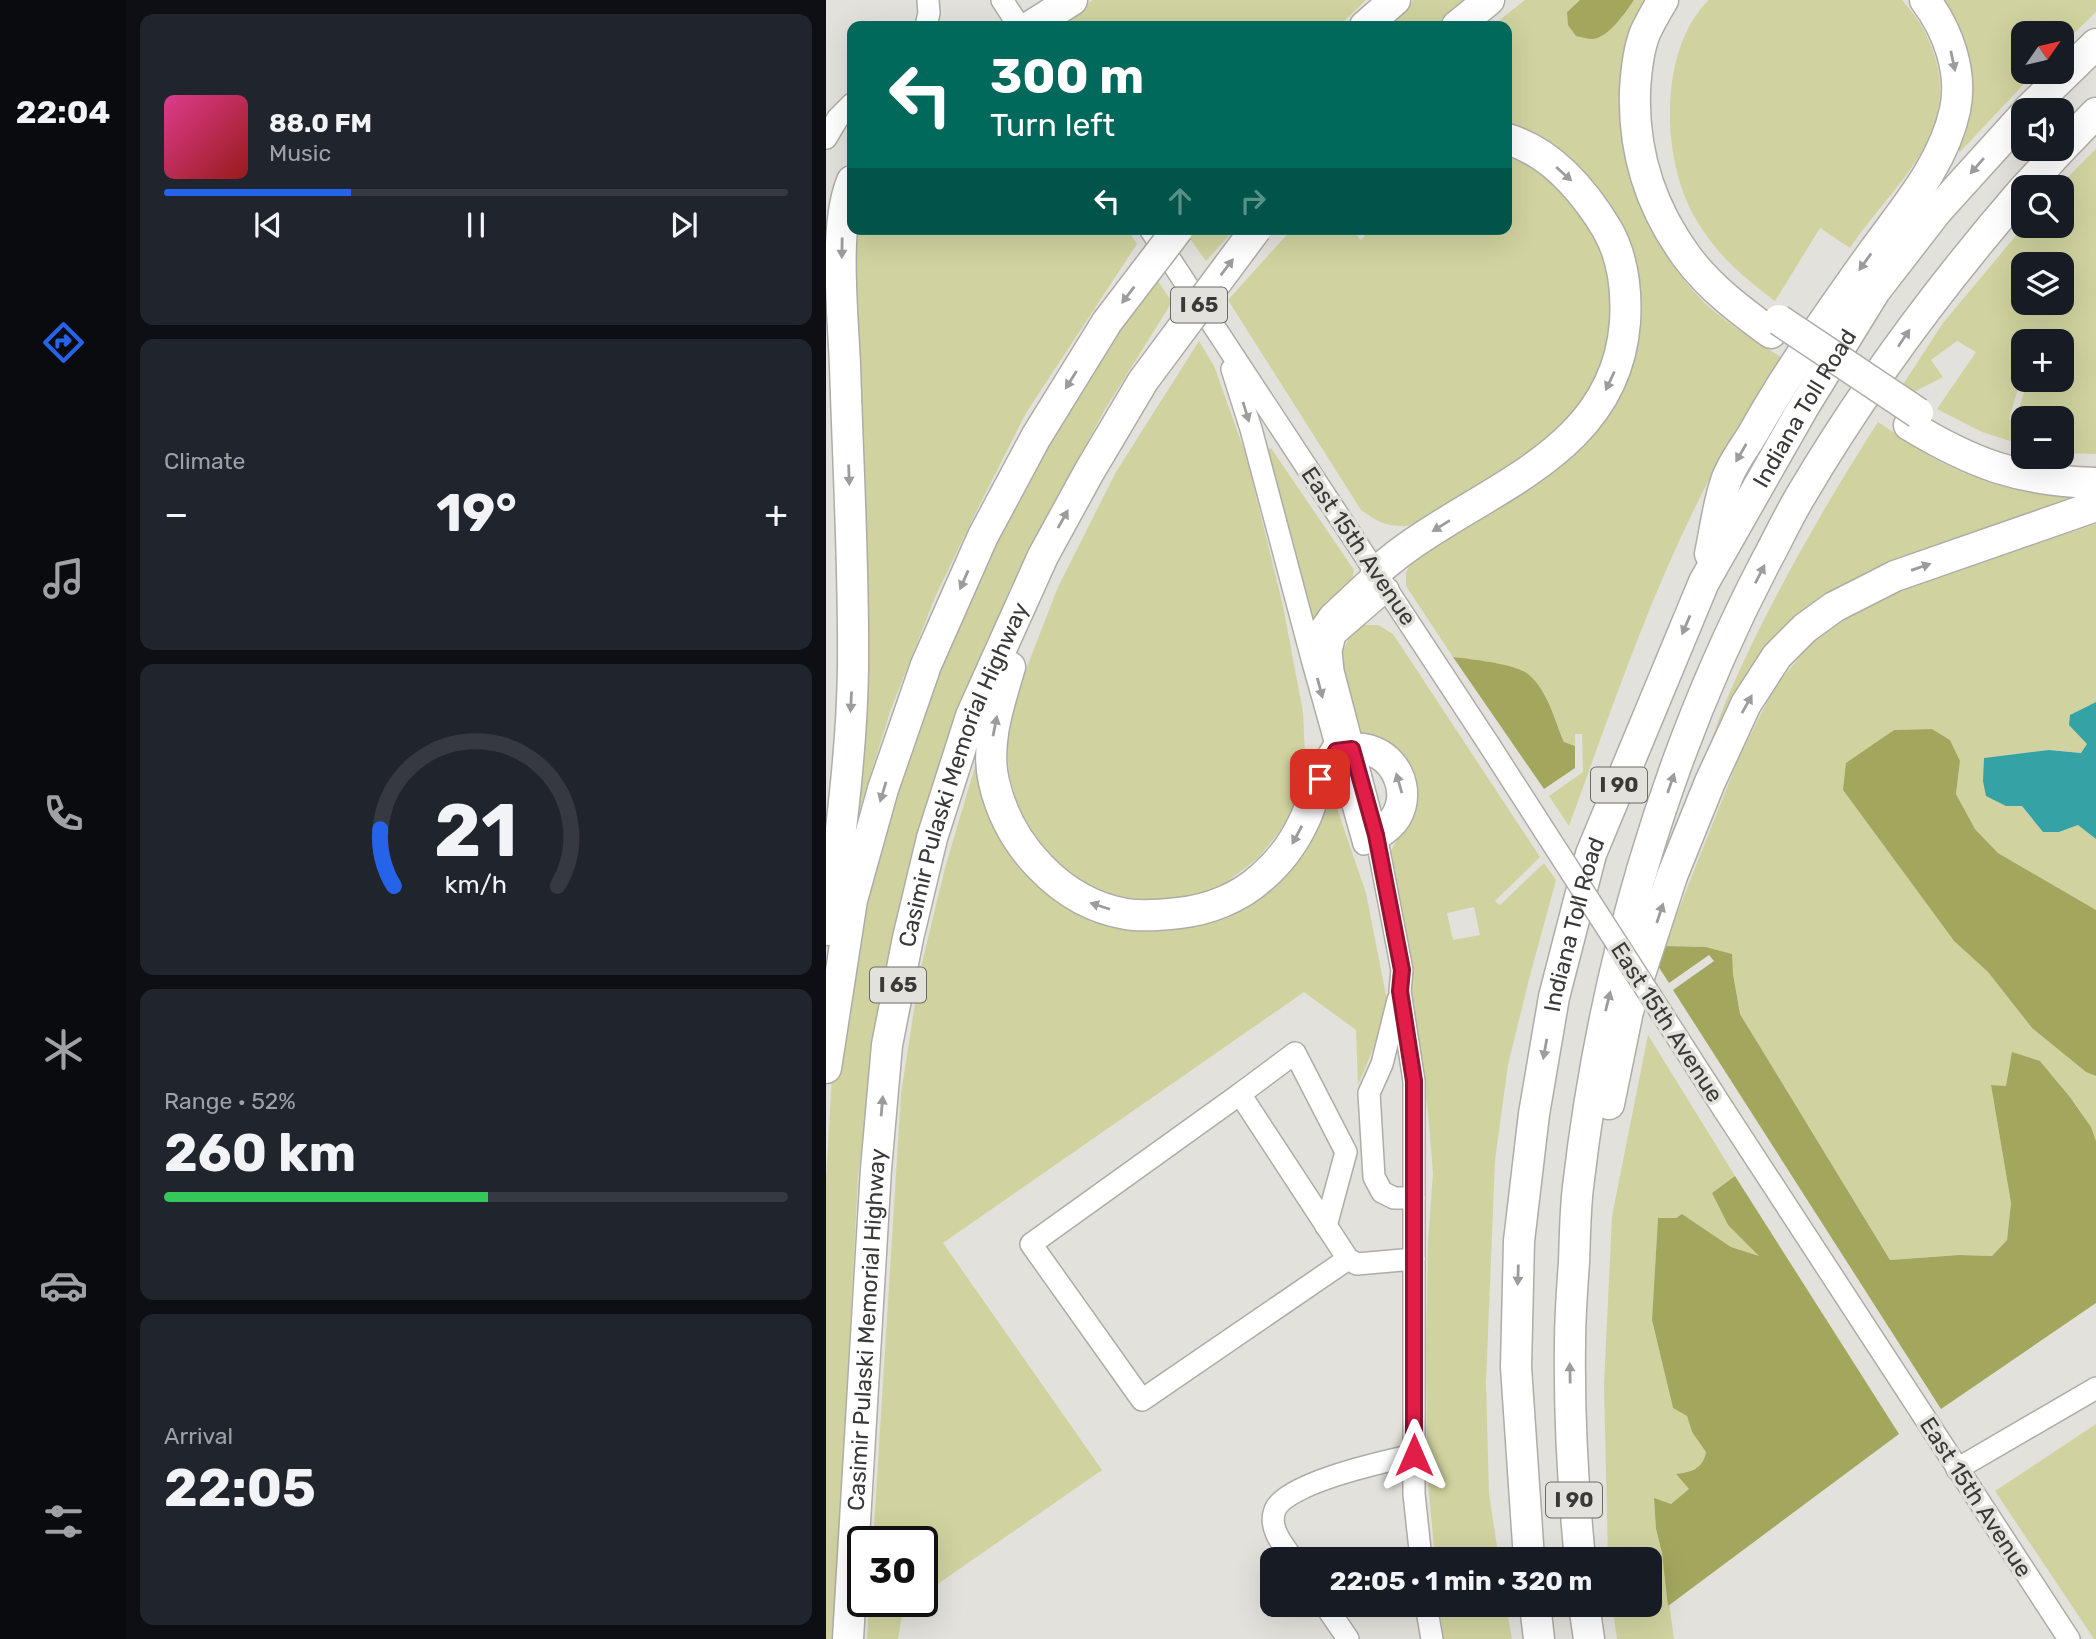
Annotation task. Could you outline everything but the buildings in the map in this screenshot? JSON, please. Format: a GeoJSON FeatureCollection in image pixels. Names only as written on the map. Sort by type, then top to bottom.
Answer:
{"type":"FeatureCollection","features":[{"type":"Feature","properties":{"kind":"highway"},"geometry":{"type":"LineString","coordinates":[[1039,21],[1072,0]]}},
{"type":"Feature","properties":{"kind":"highway"},"geometry":{"type":"LineString","coordinates":[[1371,21],[1395,0]]}},
{"type":"Feature","properties":{"kind":"highway"},"geometry":{"type":"LineString","coordinates":[[1463,21],[1489,0]]}},
{"type":"Feature","properties":{"kind":"highway"},"geometry":{"type":"LineString","coordinates":[[1663,0],[1644,34],[1636,70],[1634,112],[1637,141],[1643,171],[1669,229],[1710,284],[1739,309],[1775,326],[1913,419],[1954,452],[1989,466],[2032,477],[2096,483]]}},
{"type":"Feature","properties":{"kind":"highway"},"geometry":{"type":"LineString","coordinates":[[1682,0],[1658,42],[1651,114],[1656,155],[1666,188],[1699,248],[1721,274],[1775,326]]}},
{"type":"Feature","properties":{"kind":"highway"},"geometry":{"type":"LineString","coordinates":[[1704,582],[1726,479],[1770,403],[1842,295],[1928,175],[1946,141],[1956,107],[1956,75],[1949,43],[1925,0]]}},
{"type":"Feature","properties":{"kind":"highway"},"geometry":{"type":"LineString","coordinates":[[2040,98],[2096,44]]}},
{"type":"Feature","properties":{"kind":"highway","name":"Indiana Toll Road"},"geometry":{"type":"LineString","coordinates":[[2074,136],[2096,113]]}},
{"type":"Feature","properties":{"kind":"highway","name":"Indiana Toll Road"},"geometry":{"type":"LineString","coordinates":[[1528,1547],[1516,1367],[1519,1241],[1534,1114],[1554,997],[1591,854],[1704,582],[1803,408],[1875,291],[1937,211],[2011,129]]}},
{"type":"Feature","properties":{"kind":"highway"},"geometry":{"type":"LineString","coordinates":[[1382,580],[1406,548],[1551,455],[1577,432],[1598,406],[1615,373],[1623,340],[1626,307],[1623,271],[1612,238],[1594,207],[1572,181],[1545,157],[1512,140]]}},
{"type":"Feature","properties":{"kind":"highway","name":"Indiana Toll Road"},"geometry":{"type":"LineString","coordinates":[[2037,175],[2050,161]]}},
{"type":"Feature","properties":{"kind":"highway"},"geometry":{"type":"LineString","coordinates":[[826,951],[843,817],[853,668],[851,524],[841,280],[842,222],[847,202]]}},
{"type":"Feature","properties":{"kind":"highway","name":"Indiana Toll Road"},"geometry":{"type":"LineString","coordinates":[[1579,1547],[1573,1491],[1570,1342],[1578,1189],[1601,1031],[1634,892],[1702,697],[1735,622],[1799,499],[1847,421],[1917,319],[2011,204]]}},
{"type":"Feature","properties":{"kind":"highway","name":"I 65"},"geometry":{"type":"LineString","coordinates":[[826,1068],[852,900],[883,789],[926,665],[995,514],[1036,436],[1108,322],[1173,235]]}},
{"type":"Feature","properties":{"kind":"highway","name":"Casimir Pulaski Memorial Highway"},"geometry":{"type":"LineString","coordinates":[[848,1639],[876,1169],[887,1045],[908,938],[932,838],[971,716],[1043,556],[1143,381],[1252,235]]}},
{"type":"Feature","properties":{"kind":"highway"},"geometry":{"type":"LineString","coordinates":[[1913,419],[1997,453],[2031,461],[2096,467]]}},
{"type":"Feature","properties":{"kind":"highway"},"geometry":{"type":"LineString","coordinates":[[1578,1189],[1605,1120],[1628,1011],[1671,876],[1746,704],[1776,656],[1805,628],[1834,607],[1895,576],[2096,506]]}},
{"type":"Feature","properties":{"kind":"highway"},"geometry":{"type":"LineString","coordinates":[[1043,556],[999,704],[990,747],[993,781],[1004,814],[1022,846],[1050,877],[1088,902],[1126,914],[1163,915],[1195,911],[1230,899],[1261,879],[1290,848],[1305,819],[1320,779],[1344,750],[1365,749],[1377,754],[1388,761],[1401,782],[1401,808],[1387,829],[1376,835]]}},
{"type":"Feature","properties":{"kind":"highway"},"geometry":{"type":"LineString","coordinates":[[1536,1617],[1539,1639]]}},
{"type":"Feature","properties":{"kind":"highway"},"geometry":{"type":"LineString","coordinates":[[1586,1617],[1589,1639]]}},
{"type":"Feature","properties":{"kind":"street"},"geometry":{"type":"LineString","coordinates":[[927,21],[928,0]]}},
{"type":"Feature","properties":{"kind":"street"},"geometry":{"type":"LineString","coordinates":[[1002,0],[1016,21]]}},
{"type":"Feature","properties":{"kind":"street"},"geometry":{"type":"LineString","coordinates":[[826,138],[847,109]]}},
{"type":"Feature","properties":{"kind":"street","name":"East 15th Avenue"},"geometry":{"type":"LineString","coordinates":[[1154,235],[1382,580],[2069,1639]]}},
{"type":"Feature","properties":{"kind":"street"},"geometry":{"type":"LineString","coordinates":[[1226,347],[1251,429],[1312,659],[1344,750]]}},
{"type":"Feature","properties":{"kind":"street"},"geometry":{"type":"LineString","coordinates":[[1312,659],[1318,632],[1330,615],[1382,580]]}},
{"type":"Feature","properties":{"kind":"street"},"geometry":{"type":"LineString","coordinates":[[1382,580],[1335,635],[1331,651],[1344,750],[1373,878],[1390,971],[1400,991],[1414,1081],[1414,1494],[1420,1547]]}},
{"type":"Feature","properties":{"kind":"street"},"geometry":{"type":"LineString","coordinates":[[1376,835],[1402,970],[1400,991],[1382,1064],[1369,1093],[1374,1177],[1382,1192],[1394,1198],[1414,1198]]}},
{"type":"Feature","properties":{"kind":"street"},"geometry":{"type":"LineString","coordinates":[[1326,1226],[1346,1152],[1295,1053],[1031,1244],[1142,1401],[1348,1259]]}},
{"type":"Feature","properties":{"kind":"street"},"geometry":{"type":"LineString","coordinates":[[1240,1094],[1348,1259],[1357,1264],[1414,1259]]}},
{"type":"Feature","properties":{"kind":"street"},"geometry":{"type":"LineString","coordinates":[[1957,1469],[2096,1388]]}},
{"type":"Feature","properties":{"kind":"street"},"geometry":{"type":"LineString","coordinates":[[1284,1547],[1273,1524],[1274,1512],[1279,1503],[1290,1495],[1360,1467],[1414,1455]]}},
{"type":"Feature","properties":{"kind":"street"},"geometry":{"type":"LineString","coordinates":[[1333,1617],[1348,1639]]}},
{"type":"Feature","properties":{"kind":"street"},"geometry":{"type":"LineString","coordinates":[[1428,1617],[1432,1639]]}},
{"type":"Feature","properties":{"kind":"green space"},"geometry":{"type":"Polygon","coordinates":[[[1093,0],[1366,0],[1344,21],[1062,21],[1093,0]]]}},
{"type":"Feature","properties":{"kind":"green space"},"geometry":{"type":"Polygon","coordinates":[[[1414,0],[1472,0],[1447,21],[1391,21],[1414,0]]]}},
{"type":"Feature","properties":{"kind":"green space"},"geometry":{"type":"Polygon","coordinates":[[[1525,0],[1580,0],[1567,12],[1603,35],[1623,16],[1634,0],[1650,0],[1627,59],[1620,96],[1624,149],[1640,203],[1665,253],[1697,295],[1727,321],[1782,358],[1719,461],[1670,561],[1634,649],[1569,826],[1549,796],[1583,772],[1582,734],[1575,734],[1575,746],[1564,742],[1553,714],[1526,673],[1490,662],[1453,657],[1406,586],[1406,573],[1413,559],[1589,439],[1634,271],[1512,136],[1512,21],[1498,21],[1525,0]]]}},
{"type":"Feature","properties":{"kind":"green space"},"geometry":{"type":"Polygon","coordinates":[[[1580,0],[1634,0],[1605,34],[1593,39],[1576,36],[1568,25],[1567,12],[1580,0]]]}},
{"type":"Feature","properties":{"kind":"green space"},"geometry":{"type":"Polygon","coordinates":[[[1709,0],[1902,0],[1924,30],[1937,64],[1940,95],[1935,123],[1924,148],[1908,173],[1850,248],[1820,228],[1775,301],[1742,274],[1714,245],[1697,221],[1685,197],[1676,169],[1671,139],[1673,77],[1680,47],[1692,21],[1709,0]]]}},
{"type":"Feature","properties":{"kind":"green space"},"geometry":{"type":"Polygon","coordinates":[[[1934,0],[2096,0],[2096,12],[2074,33],[2074,21],[2011,21],[2011,84],[2024,84],[1960,152],[1954,146],[1934,0]]]}},
{"type":"Feature","properties":{"kind":"green space"},"geometry":{"type":"Polygon","coordinates":[[[2096,149],[2096,454],[2074,453],[2074,406],[2020,406],[2024,392],[2074,392],[2074,329],[2011,329],[2011,392],[2017,392],[2009,419],[2011,441],[1982,432],[1937,409],[1976,352],[1957,341],[1931,360],[1943,377],[1912,393],[1902,386],[1943,323],[2014,238],[2074,238],[2074,175],[2070,175],[2096,149]]]}},
{"type":"Feature","properties":{"kind":"green space"},"geometry":{"type":"Polygon","coordinates":[[[1512,157],[1543,175],[1565,193],[1583,213],[1601,247],[1607,271],[1610,297],[1605,349],[1588,397],[1575,417],[1545,444],[1416,525],[1387,524],[1361,510],[1228,300],[1287,235],[1356,235],[1361,240],[1365,236],[1512,235],[1512,157]]]}},
{"type":"Feature","properties":{"kind":"green space"},"geometry":{"type":"Polygon","coordinates":[[[854,235],[1131,235],[1137,244],[1026,413],[936,595],[891,709],[854,827],[854,235]]]}},
{"type":"Feature","properties":{"kind":"green space"},"geometry":{"type":"Polygon","coordinates":[[[1187,235],[1230,235],[1206,261],[1187,235]]]}},
{"type":"Feature","properties":{"kind":"green space"},"geometry":{"type":"Polygon","coordinates":[[[1154,275],[1172,302],[1104,411],[1010,588],[949,745],[898,912],[874,1047],[858,1177],[834,1639],[826,1639],[826,1180],[832,1076],[870,882],[895,777],[948,642],[1031,474],[1089,369],[1154,275]]]}},
{"type":"Feature","properties":{"kind":"green space"},"geometry":{"type":"Polygon","coordinates":[[[1199,341],[1214,366],[1246,455],[1283,606],[1303,712],[1306,776],[1288,821],[1258,858],[1223,885],[1190,898],[1155,901],[1120,897],[1087,885],[1055,864],[1031,838],[1020,814],[1010,778],[1005,737],[1015,698],[1058,587],[1116,472],[1199,341]]]}},
{"type":"Feature","properties":{"kind":"green space"},"geometry":{"type":"Polygon","coordinates":[[[1878,422],[1929,456],[1991,483],[2049,495],[2088,497],[1854,585],[1702,766],[1728,696],[1761,625],[1817,522],[1878,422]]]}},
{"type":"Feature","properties":{"kind":"green space"},"geometry":{"type":"Polygon","coordinates":[[[1271,448],[1354,570],[1352,581],[1327,601],[1316,618],[1308,618],[1265,452],[1271,448]]]}},
{"type":"Feature","properties":{"kind":"green space"},"geometry":{"type":"Polygon","coordinates":[[[2096,524],[2096,702],[2070,715],[2087,744],[2082,753],[2049,750],[1984,758],[2006,806],[2022,806],[2043,832],[2059,832],[2078,825],[2096,839],[2096,910],[1998,853],[1975,829],[1956,794],[1960,761],[1950,740],[1932,729],[1893,730],[1843,790],[1954,941],[1988,972],[2032,1028],[2086,1072],[2096,1076],[2096,1141],[2079,1109],[2040,1061],[2006,1087],[1991,1085],[2011,1203],[2007,1240],[1992,1256],[1959,1255],[1890,1260],[1740,1014],[1731,954],[1706,947],[1664,946],[1738,760],[1774,688],[1813,641],[1863,607],[1928,580],[2096,524]]]}},
{"type":"Feature","properties":{"kind":"green space"},"geometry":{"type":"Polygon","coordinates":[[[1364,625],[1378,625],[1393,634],[1540,857],[1495,901],[1500,905],[1544,863],[1556,880],[1508,1065],[1495,1160],[1486,1383],[1489,1494],[1497,1547],[1434,1547],[1427,1471],[1426,1346],[1428,1241],[1433,1173],[1428,1113],[1390,853],[1407,818],[1358,738],[1341,670],[1342,653],[1352,632],[1364,625]],[[1474,907],[1447,913],[1453,940],[1480,935],[1474,907]]]}},
{"type":"Feature","properties":{"kind":"green space"},"geometry":{"type":"Polygon","coordinates":[[[1453,657],[1503,665],[1528,674],[1546,697],[1564,742],[1575,746],[1575,768],[1544,789],[1453,657]]]}},
{"type":"Feature","properties":{"kind":"green space"},"geometry":{"type":"Polygon","coordinates":[[[1932,729],[1950,740],[1960,761],[1956,794],[1975,829],[1998,853],[2096,910],[2096,1076],[2086,1072],[2032,1028],[1988,972],[1954,941],[1843,790],[1846,763],[1894,730],[1932,729]]]}},
{"type":"Feature","properties":{"kind":"green space"},"geometry":{"type":"Polygon","coordinates":[[[979,753],[989,807],[1124,928],[1166,931],[1211,922],[1248,903],[1330,788],[1366,893],[1389,1011],[1358,1085],[1356,1030],[1304,992],[943,1243],[1102,1470],[938,1584],[938,1526],[874,1526],[901,1094],[920,971],[945,868],[979,753]]]}},
{"type":"Feature","properties":{"kind":"green space"},"geometry":{"type":"Polygon","coordinates":[[[1664,946],[1706,947],[1732,954],[1740,1014],[1890,1260],[1959,1255],[1992,1256],[2007,1240],[2011,1203],[1991,1085],[2006,1086],[2012,1052],[2040,1061],[2091,1127],[2096,1141],[2096,1303],[1941,1409],[1673,990],[1714,961],[1709,955],[1669,983],[1658,966],[1664,946]]]}},
{"type":"Feature","properties":{"kind":"green space"},"geometry":{"type":"Polygon","coordinates":[[[1648,1035],[1735,1176],[1712,1193],[1728,1225],[1761,1257],[1731,1247],[1682,1214],[1676,1218],[1658,1218],[1652,1320],[1673,1408],[1687,1416],[1692,1432],[1706,1452],[1699,1466],[1676,1474],[1689,1489],[1671,1504],[1654,1499],[1660,1547],[1608,1547],[1604,1385],[1612,1216],[1648,1035]]]}},
{"type":"Feature","properties":{"kind":"green space"},"geometry":{"type":"Polygon","coordinates":[[[1735,1176],[1899,1434],[1668,1606],[1654,1498],[1671,1504],[1689,1489],[1676,1474],[1696,1469],[1706,1452],[1692,1432],[1687,1416],[1673,1408],[1652,1320],[1658,1218],[1676,1218],[1682,1214],[1731,1247],[1759,1256],[1728,1225],[1712,1193],[1735,1176]]]}},
{"type":"Feature","properties":{"kind":"green space"},"geometry":{"type":"Polygon","coordinates":[[[2096,1424],[2096,1639],[2094,1639],[1995,1491],[2096,1424]]]}},
{"type":"Feature","properties":{"kind":"green space"},"geometry":{"type":"Polygon","coordinates":[[[1662,1553],[1674,1639],[1617,1639],[1614,1617],[1662,1617],[1662,1553]]]}},
{"type":"Feature","properties":{"kind":"green space"},"geometry":{"type":"Polygon","coordinates":[[[868,1617],[902,1617],[898,1639],[867,1639],[868,1617]]]}},
{"type":"Feature","properties":{"kind":"green space"},"geometry":{"type":"Polygon","coordinates":[[[1441,1617],[1508,1617],[1512,1639],[1444,1639],[1441,1617]]]}},
{"type":"Feature","properties":{"kind":"water"},"geometry":{"type":"Polygon","coordinates":[[[2096,702],[2096,839],[2078,825],[2059,832],[2043,832],[2022,806],[2006,806],[1986,796],[1983,781],[1984,758],[2049,750],[2081,753],[2087,744],[2069,725],[2070,715],[2096,702]]]}},
{"type":"Feature","properties":{"kind":"route"},"geometry":{"type":"LineString","coordinates":[[1320,779],[1336,751],[1352,749],[1376,835],[1402,970],[1400,991],[1414,1081],[1414,1455]]}}]}
